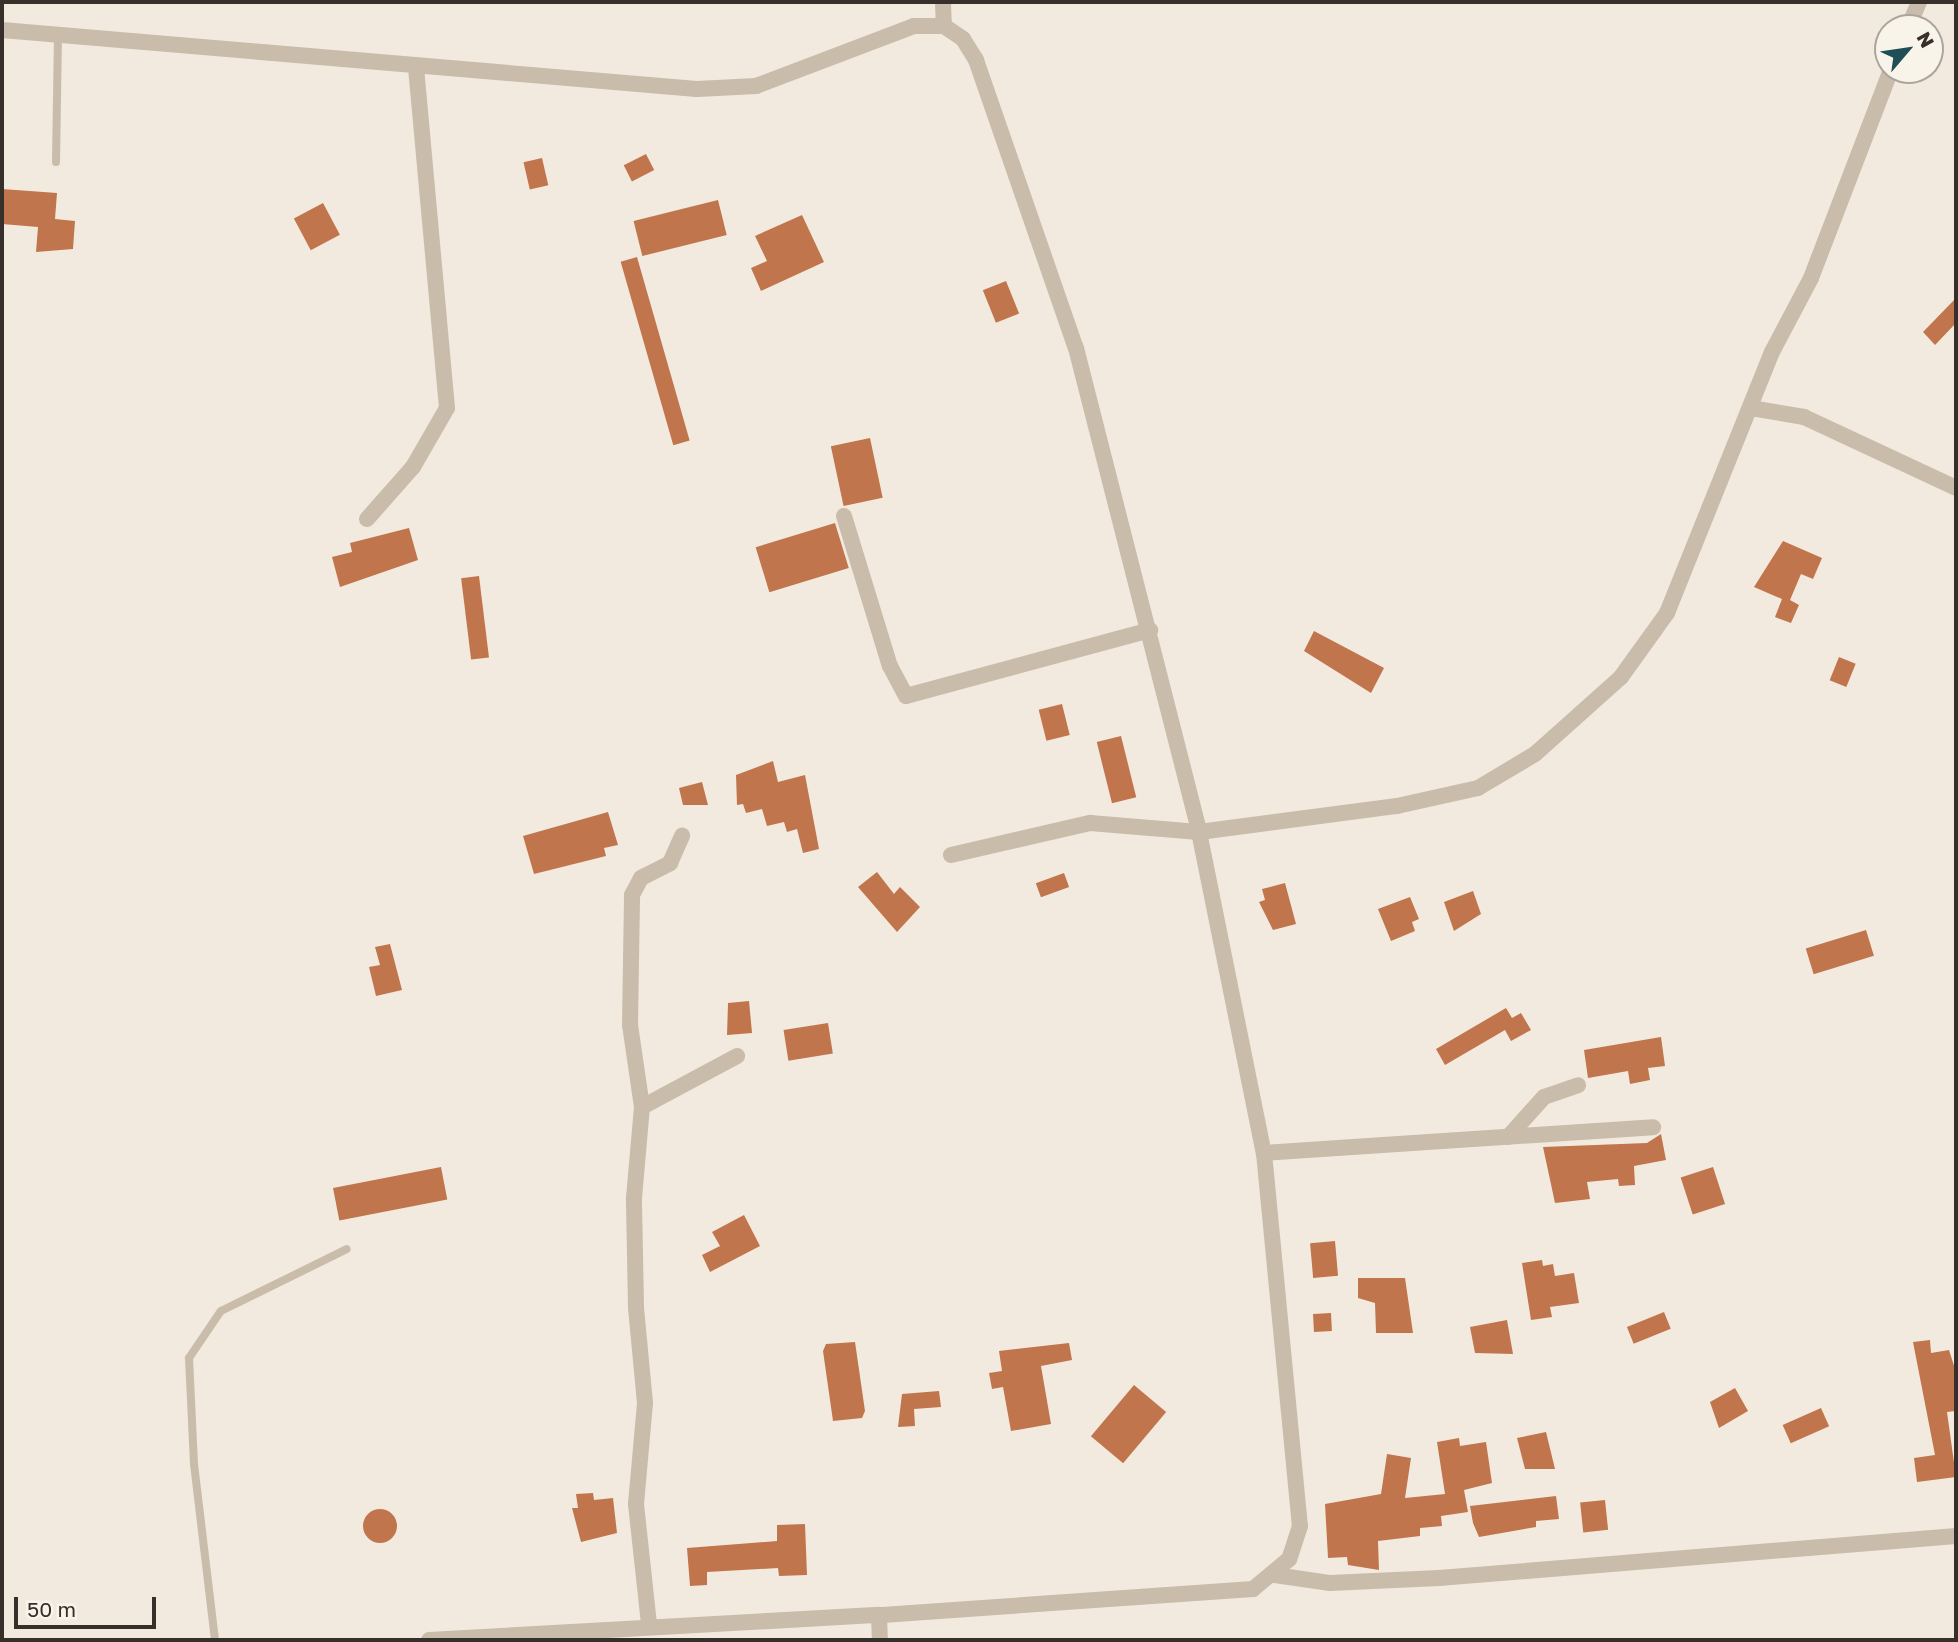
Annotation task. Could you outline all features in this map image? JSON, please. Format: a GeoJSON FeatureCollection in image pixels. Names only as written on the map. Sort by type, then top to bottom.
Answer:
{"type":"FeatureCollection","features":[{"type":"Feature","properties":{"kind":"street"},"geometry":{"type":"LineString","coordinates":[[943,2],[944,26]]}},
{"type":"Feature","properties":{"kind":"street"},"geometry":{"type":"LineString","coordinates":[[2,30],[416,67],[724,89],[779,78],[914,26],[944,26],[963,39],[975,61],[1043,241],[1150,630],[1199,832],[1264,1153],[1300,1526],[1275,1575],[1253,1588],[1218,1593],[879,1615],[649,1624],[429,1640]]}},
{"type":"Feature","properties":{"kind":"street"},"geometry":{"type":"LineString","coordinates":[[367,519],[413,467],[447,408],[416,67]]}},
{"type":"Feature","properties":{"kind":"street"},"geometry":{"type":"LineString","coordinates":[[951,855],[1090,823],[1199,832],[1397,806],[1478,788],[1535,754],[1620,677],[1656,634],[1751,408],[1811,278],[1886,84]]}},
{"type":"Feature","properties":{"kind":"street"},"geometry":{"type":"LineString","coordinates":[[1751,408],[1804,417],[1956,488]]}},
{"type":"Feature","properties":{"kind":"street"},"geometry":{"type":"LineString","coordinates":[[844,516],[890,666],[906,696],[1150,630]]}},
{"type":"Feature","properties":{"kind":"street"},"geometry":{"type":"LineString","coordinates":[[649,1624],[636,1504],[645,1403],[634,1198],[642,1107],[630,1025],[632,895],[641,878],[670,863],[682,836]]}},
{"type":"Feature","properties":{"kind":"street"},"geometry":{"type":"LineString","coordinates":[[642,1107],[737,1056]]}},
{"type":"Feature","properties":{"kind":"street"},"geometry":{"type":"LineString","coordinates":[[1508,1138],[1544,1097],[1578,1085]]}},
{"type":"Feature","properties":{"kind":"street"},"geometry":{"type":"LineString","coordinates":[[1264,1153],[1653,1127]]}},
{"type":"Feature","properties":{"kind":"street"},"geometry":{"type":"LineString","coordinates":[[1275,1575],[1330,1583],[1439,1578],[1956,1536]]}},
{"type":"Feature","properties":{"kind":"street"},"geometry":{"type":"LineString","coordinates":[[879,1615],[880,1640]]}},
{"type":"Feature","properties":{"kind":"lane"},"geometry":{"type":"LineString","coordinates":[[56,162],[58,35]]}},
{"type":"Feature","properties":{"kind":"lane"},"geometry":{"type":"LineString","coordinates":[[215,1640],[194,1464],[189,1358],[221,1311],[347,1249]]}},
{"type":"Feature","properties":{"kind":"building"},"geometry":{"type":"Polygon","coordinates":[[[646,154],[654,170],[632,181],[624,165],[646,154]]]}},
{"type":"Feature","properties":{"kind":"building"},"geometry":{"type":"Polygon","coordinates":[[[542,158],[548,185],[530,190],[523,162],[542,158]]]}},
{"type":"Feature","properties":{"kind":"building"},"geometry":{"type":"Polygon","coordinates":[[[2,189],[57,193],[55,219],[75,221],[73,249],[36,252],[38,227],[2,224],[2,189]]]}},
{"type":"Feature","properties":{"kind":"building"},"geometry":{"type":"Polygon","coordinates":[[[718,200],[727,235],[642,256],[634,221],[718,200]]]}},
{"type":"Feature","properties":{"kind":"building"},"geometry":{"type":"Polygon","coordinates":[[[323,203],[340,235],[311,250],[294,218],[323,203]]]}},
{"type":"Feature","properties":{"kind":"building"},"geometry":{"type":"Polygon","coordinates":[[[802,215],[824,262],[761,291],[751,268],[767,261],[755,236],[802,215]]]}},
{"type":"Feature","properties":{"kind":"building"},"geometry":{"type":"Polygon","coordinates":[[[637,257],[690,441],[673,445],[621,262],[637,257]]]}},
{"type":"Feature","properties":{"kind":"building"},"geometry":{"type":"Polygon","coordinates":[[[1006,281],[1019,313],[996,323],[983,290],[1006,281]]]}},
{"type":"Feature","properties":{"kind":"building"},"geometry":{"type":"Polygon","coordinates":[[[1956,298],[1956,323],[1935,345],[1923,332],[1956,298]]]}},
{"type":"Feature","properties":{"kind":"building"},"geometry":{"type":"Polygon","coordinates":[[[870,438],[883,498],[844,506],[831,446],[870,438]]]}},
{"type":"Feature","properties":{"kind":"building"},"geometry":{"type":"Polygon","coordinates":[[[835,523],[849,568],[769,592],[756,547],[835,523]]]}},
{"type":"Feature","properties":{"kind":"building"},"geometry":{"type":"Polygon","coordinates":[[[409,528],[418,560],[340,587],[332,557],[352,552],[350,543],[409,528]]]}},
{"type":"Feature","properties":{"kind":"building"},"geometry":{"type":"Polygon","coordinates":[[[1783,541],[1822,558],[1813,579],[1801,574],[1790,600],[1799,605],[1791,623],[1775,617],[1782,599],[1754,587],[1783,541]]]}},
{"type":"Feature","properties":{"kind":"building"},"geometry":{"type":"Polygon","coordinates":[[[479,576],[489,657],[471,660],[461,578],[479,576]]]}},
{"type":"Feature","properties":{"kind":"building"},"geometry":{"type":"Polygon","coordinates":[[[1314,631],[1384,668],[1371,693],[1304,651],[1314,631]]]}},
{"type":"Feature","properties":{"kind":"building"},"geometry":{"type":"Polygon","coordinates":[[[1839,657],[1856,664],[1846,687],[1830,680],[1839,657]]]}},
{"type":"Feature","properties":{"kind":"building"},"geometry":{"type":"Polygon","coordinates":[[[1062,704],[1070,735],[1046,741],[1039,710],[1062,704]]]}},
{"type":"Feature","properties":{"kind":"building"},"geometry":{"type":"Polygon","coordinates":[[[1121,736],[1136,797],[1112,803],[1097,742],[1121,736]]]}},
{"type":"Feature","properties":{"kind":"building"},"geometry":{"type":"Polygon","coordinates":[[[773,761],[778,782],[805,775],[819,849],[803,853],[797,829],[787,832],[784,822],[767,826],[762,809],[746,813],[743,804],[737,805],[736,775],[773,761]]]}},
{"type":"Feature","properties":{"kind":"building"},"geometry":{"type":"Polygon","coordinates":[[[702,782],[708,805],[683,805],[679,788],[702,782]]]}},
{"type":"Feature","properties":{"kind":"building"},"geometry":{"type":"Polygon","coordinates":[[[608,812],[618,845],[604,848],[606,856],[534,874],[523,836],[608,812]]]}},
{"type":"Feature","properties":{"kind":"building"},"geometry":{"type":"Polygon","coordinates":[[[877,872],[894,894],[900,887],[920,907],[897,932],[858,887],[877,872]]]}},
{"type":"Feature","properties":{"kind":"building"},"geometry":{"type":"Polygon","coordinates":[[[1064,873],[1069,887],[1041,897],[1036,883],[1064,873]]]}},
{"type":"Feature","properties":{"kind":"building"},"geometry":{"type":"Polygon","coordinates":[[[1285,883],[1296,924],[1273,930],[1259,902],[1265,900],[1262,889],[1285,883]]]}},
{"type":"Feature","properties":{"kind":"building"},"geometry":{"type":"Polygon","coordinates":[[[1473,891],[1481,914],[1454,931],[1444,902],[1473,891]]]}},
{"type":"Feature","properties":{"kind":"building"},"geometry":{"type":"Polygon","coordinates":[[[1410,897],[1419,919],[1412,922],[1415,931],[1391,941],[1378,909],[1410,897]]]}},
{"type":"Feature","properties":{"kind":"building"},"geometry":{"type":"Polygon","coordinates":[[[1866,930],[1874,956],[1814,974],[1806,948],[1866,930]]]}},
{"type":"Feature","properties":{"kind":"building"},"geometry":{"type":"Polygon","coordinates":[[[390,944],[402,990],[376,996],[369,967],[380,965],[375,947],[390,944]]]}},
{"type":"Feature","properties":{"kind":"building"},"geometry":{"type":"Polygon","coordinates":[[[749,1001],[752,1033],[727,1035],[728,1003],[749,1001]]]}},
{"type":"Feature","properties":{"kind":"building"},"geometry":{"type":"Polygon","coordinates":[[[1506,1008],[1512,1018],[1521,1013],[1531,1030],[1511,1041],[1505,1030],[1445,1065],[1436,1049],[1506,1008]]]}},
{"type":"Feature","properties":{"kind":"building"},"geometry":{"type":"Polygon","coordinates":[[[828,1023],[833,1054],[788,1061],[784,1030],[828,1023]]]}},
{"type":"Feature","properties":{"kind":"building"},"geometry":{"type":"Polygon","coordinates":[[[1661,1037],[1665,1066],[1648,1068],[1650,1080],[1630,1084],[1628,1071],[1588,1078],[1584,1050],[1661,1037]]]}},
{"type":"Feature","properties":{"kind":"building"},"geometry":{"type":"Polygon","coordinates":[[[1661,1134],[1666,1160],[1634,1166],[1635,1185],[1619,1186],[1618,1179],[1587,1182],[1590,1199],[1555,1203],[1543,1147],[1647,1143],[1661,1134]]]}},
{"type":"Feature","properties":{"kind":"building"},"geometry":{"type":"Polygon","coordinates":[[[441,1167],[447,1199],[339,1220],[333,1188],[441,1167]]]}},
{"type":"Feature","properties":{"kind":"building"},"geometry":{"type":"Polygon","coordinates":[[[1713,1167],[1725,1204],[1693,1215],[1681,1178],[1713,1167]]]}},
{"type":"Feature","properties":{"kind":"building"},"geometry":{"type":"Polygon","coordinates":[[[744,1215],[760,1246],[710,1272],[702,1255],[720,1246],[712,1232],[744,1215]]]}},
{"type":"Feature","properties":{"kind":"building"},"geometry":{"type":"Polygon","coordinates":[[[1335,1241],[1338,1276],[1313,1278],[1310,1243],[1335,1241]]]}},
{"type":"Feature","properties":{"kind":"building"},"geometry":{"type":"Polygon","coordinates":[[[1542,1260],[1543,1266],[1553,1264],[1555,1276],[1574,1273],[1579,1303],[1550,1307],[1552,1317],[1531,1320],[1522,1263],[1542,1260]]]}},
{"type":"Feature","properties":{"kind":"building"},"geometry":{"type":"Polygon","coordinates":[[[1358,1278],[1405,1278],[1413,1333],[1376,1333],[1375,1303],[1358,1298],[1358,1278]]]}},
{"type":"Feature","properties":{"kind":"building"},"geometry":{"type":"Polygon","coordinates":[[[1664,1312],[1671,1329],[1634,1344],[1627,1327],[1664,1312]]]}},
{"type":"Feature","properties":{"kind":"building"},"geometry":{"type":"Polygon","coordinates":[[[1331,1313],[1332,1331],[1314,1332],[1313,1314],[1331,1313]]]}},
{"type":"Feature","properties":{"kind":"building"},"geometry":{"type":"Polygon","coordinates":[[[1507,1320],[1513,1354],[1475,1353],[1470,1327],[1507,1320]]]}},
{"type":"Feature","properties":{"kind":"building"},"geometry":{"type":"Polygon","coordinates":[[[1930,1340],[1931,1353],[1949,1350],[1956,1372],[1955,1411],[1947,1412],[1956,1477],[1917,1482],[1914,1458],[1935,1455],[1913,1342],[1930,1340]]]}},
{"type":"Feature","properties":{"kind":"building"},"geometry":{"type":"Polygon","coordinates":[[[855,1342],[865,1411],[862,1418],[833,1421],[823,1351],[826,1344],[855,1342]]]}},
{"type":"Feature","properties":{"kind":"building"},"geometry":{"type":"Polygon","coordinates":[[[1069,1343],[1072,1360],[1041,1366],[1051,1424],[1011,1431],[1003,1387],[992,1389],[989,1373],[1002,1371],[999,1351],[1069,1343]]]}},
{"type":"Feature","properties":{"kind":"building"},"geometry":{"type":"Polygon","coordinates":[[[1134,1385],[1166,1412],[1123,1463],[1091,1436],[1134,1385]]]}},
{"type":"Feature","properties":{"kind":"building"},"geometry":{"type":"Polygon","coordinates":[[[1735,1388],[1748,1411],[1719,1428],[1710,1402],[1735,1388]]]}},
{"type":"Feature","properties":{"kind":"building"},"geometry":{"type":"Polygon","coordinates":[[[939,1391],[941,1407],[914,1409],[915,1426],[898,1427],[902,1394],[939,1391]]]}},
{"type":"Feature","properties":{"kind":"building"},"geometry":{"type":"Polygon","coordinates":[[[1821,1408],[1829,1426],[1791,1443],[1783,1425],[1821,1408]]]}},
{"type":"Feature","properties":{"kind":"building"},"geometry":{"type":"Polygon","coordinates":[[[1546,1432],[1555,1469],[1525,1469],[1517,1438],[1546,1432]]]}},
{"type":"Feature","properties":{"kind":"building"},"geometry":{"type":"Polygon","coordinates":[[[1459,1438],[1460,1446],[1486,1442],[1492,1483],[1464,1490],[1468,1512],[1441,1516],[1442,1526],[1420,1528],[1420,1536],[1378,1541],[1379,1570],[1348,1565],[1347,1557],[1328,1558],[1325,1504],[1381,1494],[1387,1454],[1411,1458],[1405,1498],[1445,1494],[1437,1442],[1459,1438]]]}},
{"type":"Feature","properties":{"kind":"building"},"geometry":{"type":"Polygon","coordinates":[[[593,1493],[594,1500],[613,1498],[617,1533],[581,1542],[572,1508],[578,1508],[576,1494],[593,1493]]]}},
{"type":"Feature","properties":{"kind":"building"},"geometry":{"type":"Polygon","coordinates":[[[1556,1496],[1559,1519],[1536,1521],[1536,1527],[1479,1537],[1473,1523],[1470,1506],[1556,1496]]]}},
{"type":"Feature","properties":{"kind":"building"},"geometry":{"type":"Polygon","coordinates":[[[1605,1500],[1608,1530],[1583,1532],[1580,1503],[1605,1500]]]}},
{"type":"Feature","properties":{"kind":"building"},"geometry":{"type":"Polygon","coordinates":[[[380,1509],[392,1514],[397,1526],[392,1538],[380,1543],[368,1538],[363,1526],[368,1514],[380,1509]]]}},
{"type":"Feature","properties":{"kind":"building"},"geometry":{"type":"Polygon","coordinates":[[[805,1524],[807,1575],[779,1576],[778,1568],[707,1572],[707,1585],[690,1586],[687,1548],[777,1541],[777,1525],[805,1524]]]}}]}
